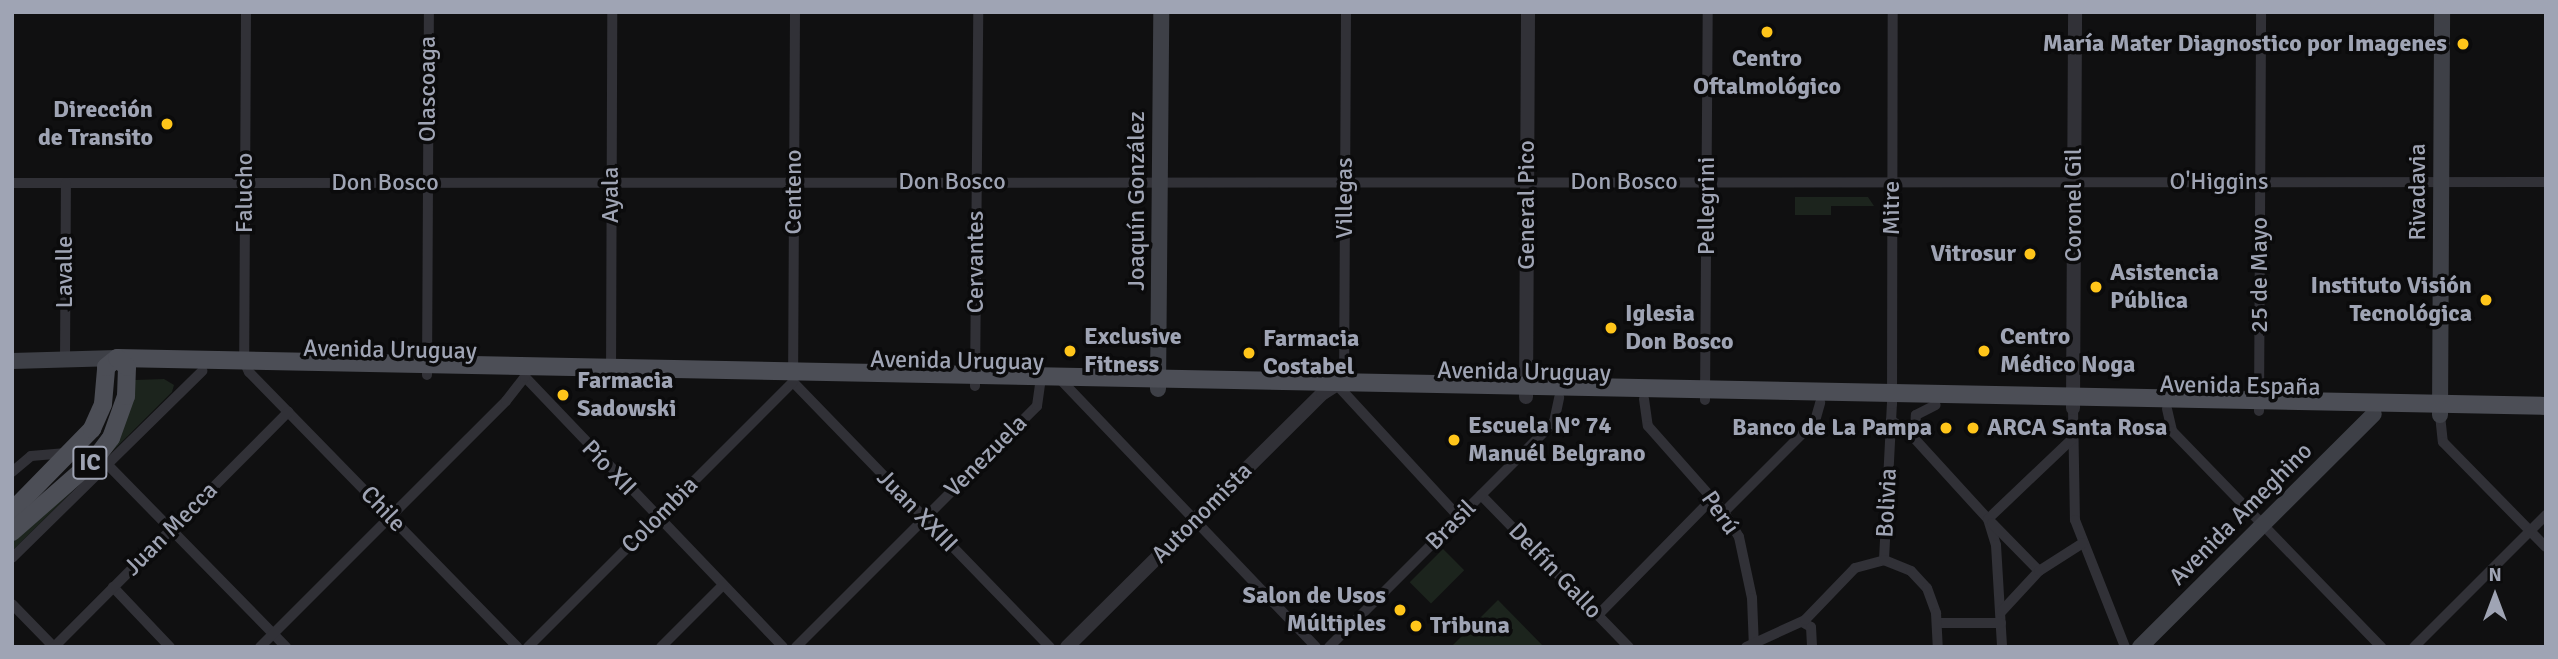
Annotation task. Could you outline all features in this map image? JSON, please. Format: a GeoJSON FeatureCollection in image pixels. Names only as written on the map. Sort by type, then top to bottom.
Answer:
{"type":"FeatureCollection","features":[{"type":"Feature","properties":{"kind":"main road","name":"Joaquín González"},"geometry":{"type":"LineString","coordinates":[[1158,384],[1161,12]]}},
{"type":"Feature","properties":{"kind":"main road","name":"Rivadavia"},"geometry":{"type":"LineString","coordinates":[[2440,410],[2442,12]]}},
{"type":"Feature","properties":{"kind":"main road","name":"Avenida Uruguay"},"geometry":{"type":"LineString","coordinates":[[12,360],[202,371],[246,366]]}},
{"type":"Feature","properties":{"kind":"main road","name":"Avenida Uruguay"},"geometry":{"type":"LineString","coordinates":[[116,365],[1526,392],[1668,389],[1705,395],[1892,406]]}},
{"type":"Feature","properties":{"kind":"main road","name":"IC"},"geometry":{"type":"LineString","coordinates":[[12,510],[71,453],[100,413],[116,365]]}},
{"type":"Feature","properties":{"kind":"main road","name":"IC"},"geometry":{"type":"LineString","coordinates":[[12,533],[108,443],[123,411],[116,365]]}},
{"type":"Feature","properties":{"kind":"main road","name":"Avenida Uruguay"},"geometry":{"type":"LineString","coordinates":[[1158,384],[1323,393],[1341,388]]}},
{"type":"Feature","properties":{"kind":"main road"},"geometry":{"type":"LineString","coordinates":[[1644,399],[1647,394],[1668,389]]}},
{"type":"Feature","properties":{"kind":"main road","name":"Avenida Uruguay"},"geometry":{"type":"LineString","coordinates":[[1526,392],[1559,398],[1644,399],[1705,395],[1892,406]]}},
{"type":"Feature","properties":{"kind":"main road","name":"Avenida España"},"geometry":{"type":"LineString","coordinates":[[1892,406],[2191,400],[2367,417],[2440,410],[2546,407]]}},
{"type":"Feature","properties":{"kind":"main road"},"geometry":{"type":"LineString","coordinates":[[2167,410],[2170,404],[2191,400]]}},
{"type":"Feature","properties":{"kind":"main road","name":"Avenida España"},"geometry":{"type":"LineString","coordinates":[[1892,406],[2073,402],[2167,410],[2335,402],[2546,417]]}},
{"type":"Feature","properties":{"kind":"main road"},"geometry":{"type":"LineString","coordinates":[[2335,402],[2367,417]]}},
{"type":"Feature","properties":{"kind":"main road","name":"Avenida Ameghino"},"geometry":{"type":"LineString","coordinates":[[2140,647],[2367,417]]}},
{"type":"Feature","properties":{"kind":"street","name":"Falucho"},"geometry":{"type":"LineString","coordinates":[[246,12],[246,366]]}},
{"type":"Feature","properties":{"kind":"street","name":"Olascoaga"},"geometry":{"type":"LineString","coordinates":[[427,370],[429,12]]}},
{"type":"Feature","properties":{"kind":"street","name":"Ayala"},"geometry":{"type":"LineString","coordinates":[[611,373],[612,12]]}},
{"type":"Feature","properties":{"kind":"street","name":"Centeno"},"geometry":{"type":"LineString","coordinates":[[793,377],[795,12]]}},
{"type":"Feature","properties":{"kind":"street","name":"Cervantes"},"geometry":{"type":"LineString","coordinates":[[975,381],[978,12]]}},
{"type":"Feature","properties":{"kind":"street","name":"Villegas"},"geometry":{"type":"LineString","coordinates":[[1341,388],[1344,372],[1346,12]]}},
{"type":"Feature","properties":{"kind":"street","name":"General Pico"},"geometry":{"type":"LineString","coordinates":[[1526,392],[1528,12]]}},
{"type":"Feature","properties":{"kind":"street","name":"Pellegrini"},"geometry":{"type":"LineString","coordinates":[[1705,395],[1708,12]]}},
{"type":"Feature","properties":{"kind":"street","name":"Mitre"},"geometry":{"type":"LineString","coordinates":[[1892,406],[1893,12]]}},
{"type":"Feature","properties":{"kind":"street","name":"Coronel Gil"},"geometry":{"type":"LineString","coordinates":[[2073,402],[2075,12]]}},
{"type":"Feature","properties":{"kind":"street","name":"25 de Mayo"},"geometry":{"type":"LineString","coordinates":[[2259,406],[2261,12]]}},
{"type":"Feature","properties":{"kind":"street","name":"Don Bosco"},"geometry":{"type":"LineString","coordinates":[[12,183],[1893,182]]}},
{"type":"Feature","properties":{"kind":"street","name":"O'Higgins"},"geometry":{"type":"LineString","coordinates":[[1893,182],[2546,182]]}},
{"type":"Feature","properties":{"kind":"street","name":"Lavalle"},"geometry":{"type":"LineString","coordinates":[[65,362],[66,183]]}},
{"type":"Feature","properties":{"kind":"street","name":"Chile"},"geometry":{"type":"LineString","coordinates":[[246,366],[517,647]]}},
{"type":"Feature","properties":{"kind":"street"},"geometry":{"type":"LineString","coordinates":[[12,558],[202,371]]}},
{"type":"Feature","properties":{"kind":"street"},"geometry":{"type":"LineString","coordinates":[[260,647],[390,516],[525,372]]}},
{"type":"Feature","properties":{"kind":"street","name":"Pío XII"},"geometry":{"type":"LineString","coordinates":[[525,372],[658,517],[783,647]]}},
{"type":"Feature","properties":{"kind":"street","name":"Colombia"},"geometry":{"type":"LineString","coordinates":[[528,647],[793,377]]}},
{"type":"Feature","properties":{"kind":"street","name":"Juan XXIII"},"geometry":{"type":"LineString","coordinates":[[793,377],[1050,647]]}},
{"type":"Feature","properties":{"kind":"street"},"geometry":{"type":"LineString","coordinates":[[1052,382],[1195,520],[1316,647]]}},
{"type":"Feature","properties":{"kind":"street","name":"Venezuela"},"geometry":{"type":"LineString","coordinates":[[796,647],[1037,406],[1052,382]]}},
{"type":"Feature","properties":{"kind":"street"},"geometry":{"type":"LineString","coordinates":[[1341,388],[1459,517]]}},
{"type":"Feature","properties":{"kind":"street","name":"Autonomista"},"geometry":{"type":"LineString","coordinates":[[1067,647],[1323,393]]}},
{"type":"Feature","properties":{"kind":"street","name":"Brasil"},"geometry":{"type":"LineString","coordinates":[[1329,647],[1554,422],[1559,398]]}},
{"type":"Feature","properties":{"kind":"street","name":"Perú"},"geometry":{"type":"LineString","coordinates":[[1644,399],[1647,424],[1724,512],[1739,537],[1747,567],[1751,646]]}},
{"type":"Feature","properties":{"kind":"street"},"geometry":{"type":"LineString","coordinates":[[2073,402],[2074,510],[2082,543],[2125,647]]}},
{"type":"Feature","properties":{"kind":"street"},"geometry":{"type":"LineString","coordinates":[[1724,512],[1815,421],[1820,403]]}},
{"type":"Feature","properties":{"kind":"street"},"geometry":{"type":"LineString","coordinates":[[1916,441],[1912,426],[1916,415],[1936,405]]}},
{"type":"Feature","properties":{"kind":"street"},"geometry":{"type":"LineString","coordinates":[[1892,406],[1916,441],[2039,571]]}},
{"type":"Feature","properties":{"kind":"street","name":"Bolivia"},"geometry":{"type":"LineString","coordinates":[[1751,646],[1802,622],[1855,568],[1884,560],[1892,406]]}},
{"type":"Feature","properties":{"kind":"street"},"geometry":{"type":"LineString","coordinates":[[2167,410],[2172,431],[2381,647]]}},
{"type":"Feature","properties":{"kind":"street"},"geometry":{"type":"LineString","coordinates":[[2440,410],[2445,444],[2546,547]]}},
{"type":"Feature","properties":{"kind":"street","name":"Juan Mecca"},"geometry":{"type":"LineString","coordinates":[[54,647],[288,412]]}},
{"type":"Feature","properties":{"kind":"street"},"geometry":{"type":"LineString","coordinates":[[1988,519],[2073,438]]}},
{"type":"Feature","properties":{"kind":"street"},"geometry":{"type":"LineString","coordinates":[[12,472],[31,456],[71,453]]}},
{"type":"Feature","properties":{"kind":"street"},"geometry":{"type":"LineString","coordinates":[[107,464],[286,647]]}},
{"type":"Feature","properties":{"kind":"street","name":"Delfín Gallo"},"geometry":{"type":"LineString","coordinates":[[1481,495],[1629,647]]}},
{"type":"Feature","properties":{"kind":"street"},"geometry":{"type":"LineString","coordinates":[[1598,615],[1712,499]]}},
{"type":"Feature","properties":{"kind":"street"},"geometry":{"type":"LineString","coordinates":[[2414,647],[2546,515]]}},
{"type":"Feature","properties":{"kind":"street"},"geometry":{"type":"LineString","coordinates":[[1988,519],[1996,545],[2002,647]]}},
{"type":"Feature","properties":{"kind":"street"},"geometry":{"type":"LineString","coordinates":[[1937,623],[2001,618],[2039,571],[2082,543]]}},
{"type":"Feature","properties":{"kind":"street"},"geometry":{"type":"LineString","coordinates":[[1884,560],[1906,567],[1924,583],[1937,623],[1938,647]]}},
{"type":"Feature","properties":{"kind":"street"},"geometry":{"type":"LineString","coordinates":[[661,647],[723,585]]}},
{"type":"Feature","properties":{"kind":"street"},"geometry":{"type":"LineString","coordinates":[[113,587],[170,647]]}},
{"type":"Feature","properties":{"kind":"street"},"geometry":{"type":"LineString","coordinates":[[12,604],[54,647]]}},
{"type":"Feature","properties":{"kind":"street"},"geometry":{"type":"LineString","coordinates":[[1802,622],[1811,627],[1812,647]]}},
{"type":"Feature","properties":{"kind":"shaded area"},"geometry":{"type":"Polygon","coordinates":[[[1795,197],[1868,197],[1874,206],[1831,206],[1831,215],[1795,215],[1795,197]]]}},
{"type":"Feature","properties":{"kind":"shaded area"},"geometry":{"type":"Polygon","coordinates":[[[164,379],[174,385],[172,392],[12,551],[12,539],[99,462],[135,380],[164,379]]]}},
{"type":"Feature","properties":{"kind":"shaded area"},"geometry":{"type":"Polygon","coordinates":[[[1443,549],[1464,570],[1431,603],[1410,582],[1443,549]]]}},
{"type":"Feature","properties":{"kind":"shaded area"},"geometry":{"type":"Polygon","coordinates":[[[1498,600],[1544,647],[1451,647],[1498,600]]]}},
{"type":"Feature","properties":{"kind":"place","name":"Centro Oftalmológico"},"geometry":{"type":"Point","coordinates":[1767,32]}},
{"type":"Feature","properties":{"kind":"place","name":"María Mater Diagnostico por Imagenes"},"geometry":{"type":"Point","coordinates":[2463,44]}},
{"type":"Feature","properties":{"kind":"place","name":"Dirección de Transito"},"geometry":{"type":"Point","coordinates":[167,124]}},
{"type":"Feature","properties":{"kind":"place","name":"Vitrosur"},"geometry":{"type":"Point","coordinates":[2030,254]}},
{"type":"Feature","properties":{"kind":"place","name":"Asistencia Pública"},"geometry":{"type":"Point","coordinates":[2096,287]}},
{"type":"Feature","properties":{"kind":"place","name":"Instituto Visión Tecnológica"},"geometry":{"type":"Point","coordinates":[2486,300]}},
{"type":"Feature","properties":{"kind":"place","name":"Iglesia Don Bosco"},"geometry":{"type":"Point","coordinates":[1611,328]}},
{"type":"Feature","properties":{"kind":"place","name":"Exclusive Fitness"},"geometry":{"type":"Point","coordinates":[1070,351]}},
{"type":"Feature","properties":{"kind":"place","name":"Centro Médico Noga"},"geometry":{"type":"Point","coordinates":[1984,351]}},
{"type":"Feature","properties":{"kind":"place","name":"Farmacia Costabel"},"geometry":{"type":"Point","coordinates":[1249,353]}},
{"type":"Feature","properties":{"kind":"place","name":"Farmacia Sadowski"},"geometry":{"type":"Point","coordinates":[563,395]}},
{"type":"Feature","properties":{"kind":"place","name":"Banco de La Pampa"},"geometry":{"type":"Point","coordinates":[1946,428]}},
{"type":"Feature","properties":{"kind":"place","name":"ARCA Santa Rosa"},"geometry":{"type":"Point","coordinates":[1973,428]}},
{"type":"Feature","properties":{"kind":"place","name":"Escuela N° 74 Manuél Belgrano"},"geometry":{"type":"Point","coordinates":[1454,440]}},
{"type":"Feature","properties":{"kind":"place","name":"Salon de Usos Múltiples"},"geometry":{"type":"Point","coordinates":[1400,610]}},
{"type":"Feature","properties":{"kind":"place","name":"Tribuna"},"geometry":{"type":"Point","coordinates":[1416,626]}}]}
